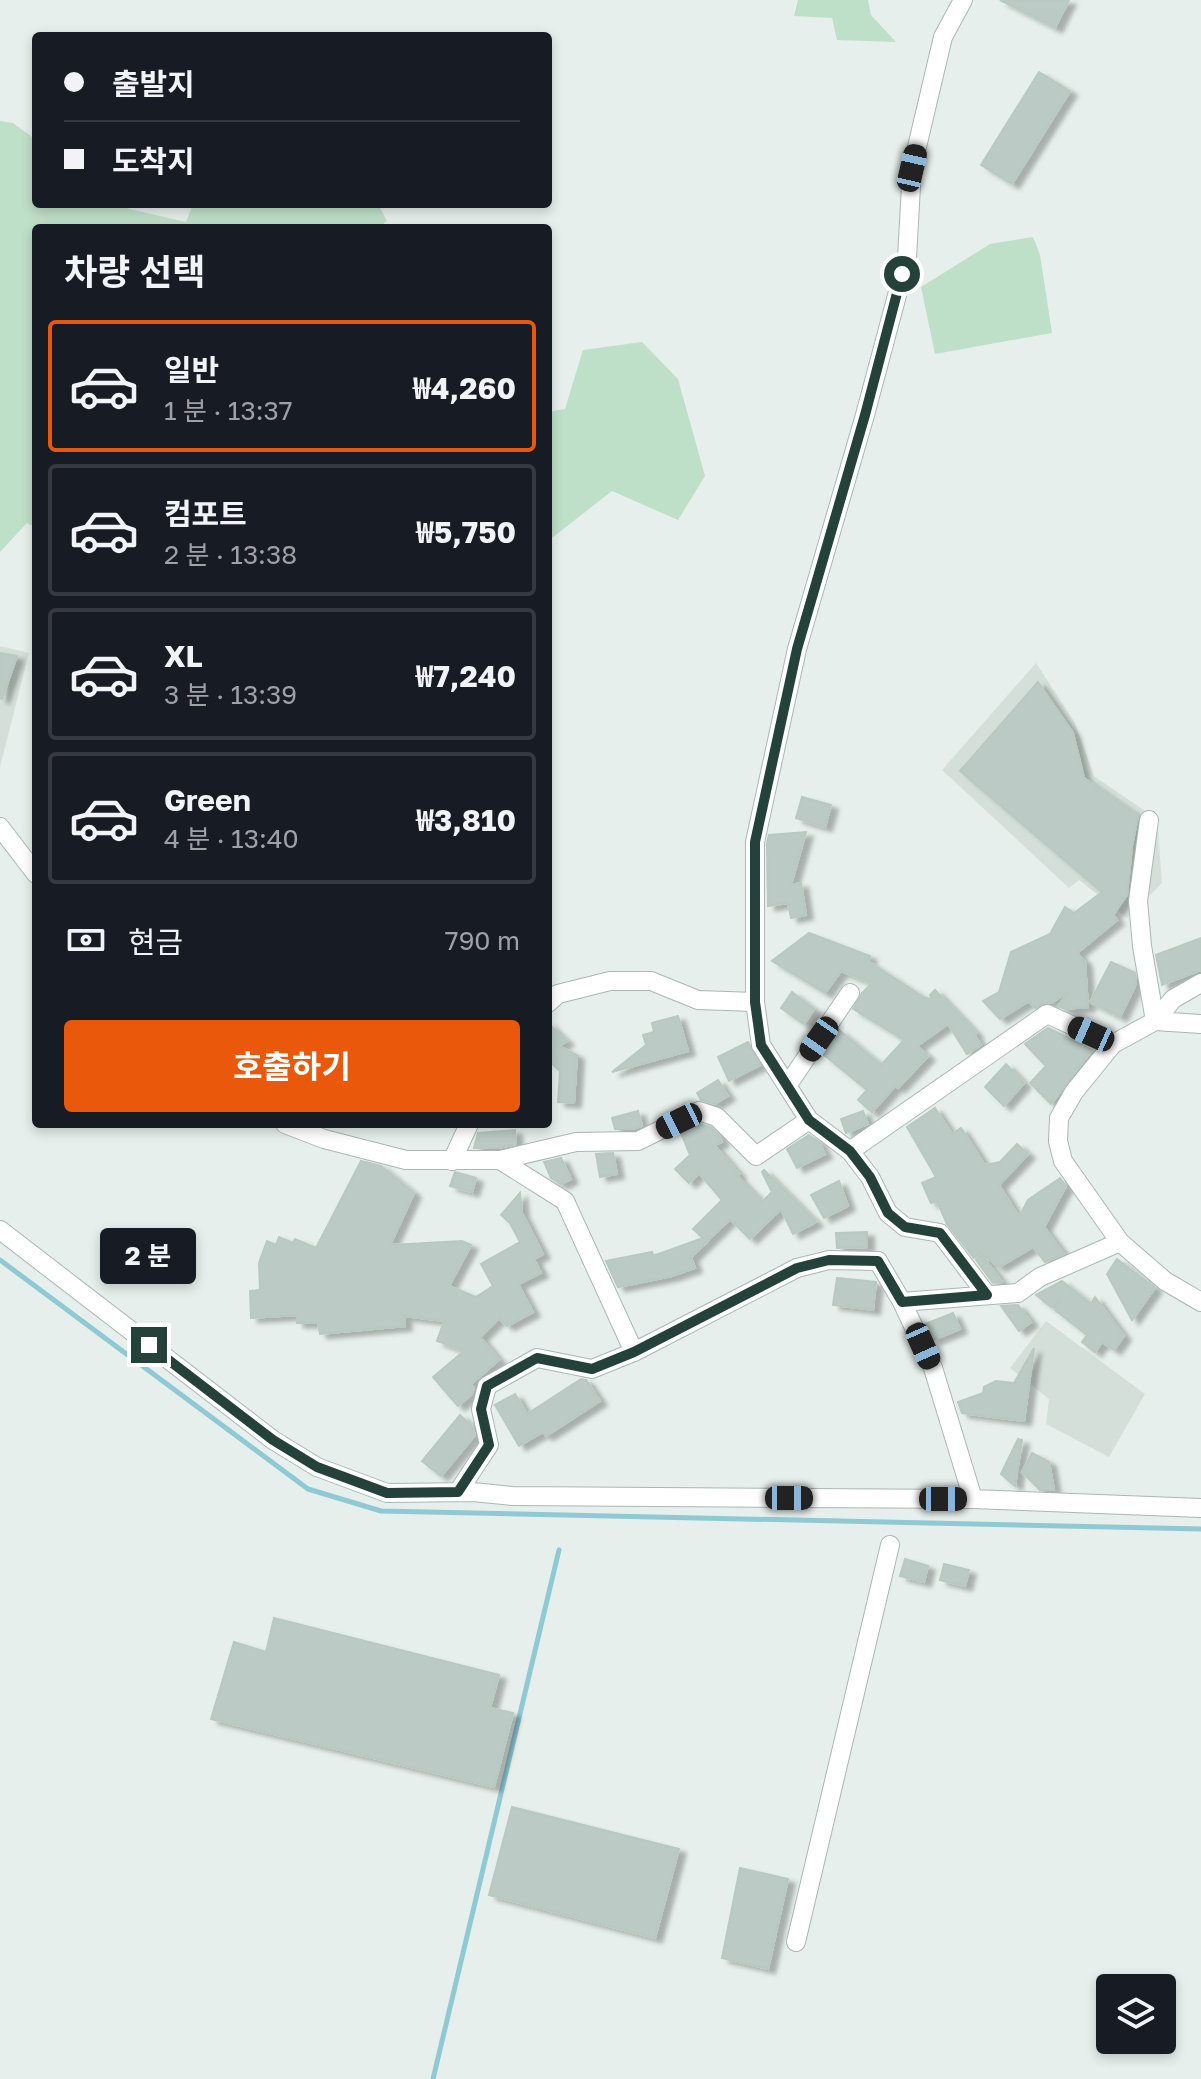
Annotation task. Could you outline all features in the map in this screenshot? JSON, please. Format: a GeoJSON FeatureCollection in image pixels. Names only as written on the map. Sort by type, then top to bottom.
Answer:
{"type":"FeatureCollection","features":[{"type":"Feature","properties":{"kind":"street"},"geometry":{"type":"LineString","coordinates":[[963,0],[943,37],[912,168],[907,258],[797,649],[755,842],[755,1002],[761,1045],[809,1120],[850,1151],[870,1177],[888,1213],[905,1227],[940,1233],[987,1295]]}},
{"type":"Feature","properties":{"kind":"street"},"geometry":{"type":"LineString","coordinates":[[1149,820],[1138,901],[1155,1021]]}},
{"type":"Feature","properties":{"kind":"street"},"geometry":{"type":"LineString","coordinates":[[0,827],[32,869]]}},
{"type":"Feature","properties":{"kind":"street"},"geometry":{"type":"LineString","coordinates":[[552,999],[558,994],[610,981],[651,981],[698,1000],[755,1002]]}},
{"type":"Feature","properties":{"kind":"street"},"geometry":{"type":"LineString","coordinates":[[1201,983],[1173,999],[1155,1021],[1113,1044],[1074,1092],[1059,1118],[1058,1141],[1063,1161],[1120,1242],[1165,1281],[1201,1302]]}},
{"type":"Feature","properties":{"kind":"street"},"geometry":{"type":"LineString","coordinates":[[787,1086],[850,993]]}},
{"type":"Feature","properties":{"kind":"street"},"geometry":{"type":"LineString","coordinates":[[850,1151],[1047,1014],[1113,1044]]}},
{"type":"Feature","properties":{"kind":"street"},"geometry":{"type":"LineString","coordinates":[[1155,1021],[1201,1024]]}},
{"type":"Feature","properties":{"kind":"street"},"geometry":{"type":"LineString","coordinates":[[295,1128],[324,1139],[406,1160],[452,1161],[500,1160],[576,1142],[638,1141],[699,1111],[717,1117],[756,1156],[809,1120]]}},
{"type":"Feature","properties":{"kind":"street"},"geometry":{"type":"LineString","coordinates":[[452,1161],[467,1128]]}},
{"type":"Feature","properties":{"kind":"street"},"geometry":{"type":"LineString","coordinates":[[500,1160],[565,1201],[634,1352]]}},
{"type":"Feature","properties":{"kind":"street"},"geometry":{"type":"LineString","coordinates":[[0,1230],[273,1440],[317,1467],[387,1493],[973,1499],[1201,1508]]}},
{"type":"Feature","properties":{"kind":"street"},"geometry":{"type":"LineString","coordinates":[[902,1302],[1018,1293],[1040,1277],[1120,1242]]}},
{"type":"Feature","properties":{"kind":"street"},"geometry":{"type":"LineString","coordinates":[[458,1492],[489,1445],[481,1409],[487,1386],[537,1358],[592,1369],[634,1352],[797,1268],[829,1260],[878,1261],[902,1302],[933,1368],[973,1499]]}},
{"type":"Feature","properties":{"kind":"street"},"geometry":{"type":"LineString","coordinates":[[796,1942],[890,1545]]}},
{"type":"Feature","properties":{"kind":"shaded area"},"geometry":{"type":"Polygon","coordinates":[[[0,646],[29,653],[0,767],[0,646]]]}},
{"type":"Feature","properties":{"kind":"shaded area"},"geometry":{"type":"Polygon","coordinates":[[[1036,663],[1075,723],[1094,776],[1157,819],[1162,883],[1127,918],[1079,880],[1069,888],[942,770],[1036,663]]]}},
{"type":"Feature","properties":{"kind":"shaded area"},"geometry":{"type":"Polygon","coordinates":[[[1046,1321],[1145,1394],[1109,1457],[1046,1424],[1049,1399],[1010,1368],[1046,1321]]]}},
{"type":"Feature","properties":{"kind":"green space"},"geometry":{"type":"Polygon","coordinates":[[[798,0],[868,0],[871,15],[896,42],[837,40],[832,18],[794,16],[798,0]]]}},
{"type":"Feature","properties":{"kind":"green space"},"geometry":{"type":"Polygon","coordinates":[[[0,121],[13,123],[32,137],[32,208],[128,208],[186,222],[191,208],[380,208],[387,221],[383,224],[32,224],[32,526],[27,523],[0,552],[0,121]]]}},
{"type":"Feature","properties":{"kind":"green space"},"geometry":{"type":"Polygon","coordinates":[[[1033,237],[1040,255],[1052,333],[935,354],[921,287],[990,244],[1033,237]]]}},
{"type":"Feature","properties":{"kind":"green space"},"geometry":{"type":"Polygon","coordinates":[[[642,342],[678,379],[705,476],[678,520],[612,491],[552,538],[552,411],[565,409],[583,350],[642,342]]]}},
{"type":"Feature","properties":{"kind":"building"},"geometry":{"type":"Polygon","coordinates":[[[1000,0],[1069,0],[1055,28],[1000,0]]]}},
{"type":"Feature","properties":{"kind":"building"},"geometry":{"type":"Polygon","coordinates":[[[1039,72],[1070,91],[1012,184],[981,165],[1039,72]]]}},
{"type":"Feature","properties":{"kind":"building"},"geometry":{"type":"Polygon","coordinates":[[[0,653],[17,656],[2,699],[0,698],[0,653]]]}},
{"type":"Feature","properties":{"kind":"building"},"geometry":{"type":"Polygon","coordinates":[[[1038,682],[1073,733],[1084,778],[1138,816],[1127,895],[1113,915],[1117,920],[1077,953],[1085,962],[1088,1007],[1065,1009],[1058,1006],[1070,991],[1051,1003],[1045,1002],[1035,1008],[1029,1001],[1000,1019],[983,1001],[999,992],[1011,952],[1050,934],[1065,907],[1074,913],[1102,892],[960,771],[1038,682]]]}},
{"type":"Feature","properties":{"kind":"building"},"geometry":{"type":"Polygon","coordinates":[[[802,797],[831,805],[825,827],[796,818],[802,797]]]}},
{"type":"Feature","properties":{"kind":"building"},"geometry":{"type":"Polygon","coordinates":[[[806,832],[791,885],[801,883],[806,915],[791,918],[788,903],[768,906],[767,843],[769,835],[806,832]]]}},
{"type":"Feature","properties":{"kind":"building"},"geometry":{"type":"Polygon","coordinates":[[[809,933],[870,956],[868,961],[925,998],[932,999],[930,995],[935,990],[976,1033],[981,1045],[967,1054],[948,1024],[917,1046],[928,1056],[872,1112],[858,1100],[867,1090],[823,1054],[839,1030],[881,1065],[904,1040],[853,1009],[872,983],[841,971],[825,993],[772,961],[809,933]]]}},
{"type":"Feature","properties":{"kind":"building"},"geometry":{"type":"Polygon","coordinates":[[[1201,938],[1201,970],[1162,985],[1156,955],[1201,938]]]}},
{"type":"Feature","properties":{"kind":"building"},"geometry":{"type":"Polygon","coordinates":[[[1111,962],[1135,973],[1136,984],[1120,1017],[1090,1002],[1111,962]]]}},
{"type":"Feature","properties":{"kind":"building"},"geometry":{"type":"Polygon","coordinates":[[[792,992],[814,1009],[804,1024],[781,1008],[792,992]]]}},
{"type":"Feature","properties":{"kind":"building"},"geometry":{"type":"Polygon","coordinates":[[[678,1016],[688,1051],[612,1072],[646,1045],[643,1035],[654,1032],[652,1023],[678,1016]]]}},
{"type":"Feature","properties":{"kind":"building"},"geometry":{"type":"Polygon","coordinates":[[[552,1027],[567,1041],[559,1046],[577,1055],[574,1103],[558,1102],[560,1071],[552,1064],[552,1027]]]}},
{"type":"Feature","properties":{"kind":"building"},"geometry":{"type":"Polygon","coordinates":[[[1048,1028],[1092,1050],[1051,1104],[1030,1083],[1046,1066],[1025,1044],[1048,1028]]]}},
{"type":"Feature","properties":{"kind":"building"},"geometry":{"type":"Polygon","coordinates":[[[748,1042],[760,1065],[729,1081],[718,1057],[748,1042]]]}},
{"type":"Feature","properties":{"kind":"building"},"geometry":{"type":"Polygon","coordinates":[[[1006,1064],[1024,1083],[1004,1106],[985,1087],[1006,1064]]]}},
{"type":"Feature","properties":{"kind":"building"},"geometry":{"type":"Polygon","coordinates":[[[718,1080],[728,1096],[715,1104],[701,1100],[697,1093],[718,1080]]]}},
{"type":"Feature","properties":{"kind":"building"},"geometry":{"type":"Polygon","coordinates":[[[935,1108],[952,1134],[961,1128],[985,1165],[1000,1162],[1017,1144],[1028,1154],[999,1185],[1019,1217],[1028,1200],[1060,1178],[1066,1186],[1044,1227],[1064,1254],[1045,1262],[1033,1247],[999,1267],[980,1252],[974,1258],[947,1224],[937,1201],[931,1203],[922,1183],[936,1177],[907,1127],[935,1108]]]}},
{"type":"Feature","properties":{"kind":"building"},"geometry":{"type":"Polygon","coordinates":[[[638,1111],[642,1126],[615,1129],[612,1118],[638,1111]]]}},
{"type":"Feature","properties":{"kind":"building"},"geometry":{"type":"Polygon","coordinates":[[[863,1111],[868,1124],[846,1133],[841,1119],[863,1111]]]}},
{"type":"Feature","properties":{"kind":"building"},"geometry":{"type":"Polygon","coordinates":[[[700,1124],[711,1127],[720,1137],[722,1142],[714,1145],[762,1202],[772,1192],[762,1172],[764,1170],[816,1222],[793,1234],[781,1209],[750,1239],[730,1219],[691,1257],[695,1268],[618,1287],[606,1261],[652,1252],[653,1256],[703,1238],[693,1229],[722,1200],[699,1173],[689,1183],[675,1169],[690,1155],[681,1133],[700,1124]]]}},
{"type":"Feature","properties":{"kind":"building"},"geometry":{"type":"Polygon","coordinates":[[[515,1130],[516,1144],[474,1148],[478,1133],[515,1130]]]}},
{"type":"Feature","properties":{"kind":"building"},"geometry":{"type":"Polygon","coordinates":[[[809,1135],[819,1142],[825,1154],[797,1168],[787,1149],[809,1135]]]}},
{"type":"Feature","properties":{"kind":"building"},"geometry":{"type":"Polygon","coordinates":[[[613,1153],[617,1174],[600,1177],[596,1154],[613,1153]]]}},
{"type":"Feature","properties":{"kind":"building"},"geometry":{"type":"Polygon","coordinates":[[[561,1158],[571,1179],[561,1184],[551,1178],[544,1162],[561,1158]]]}},
{"type":"Feature","properties":{"kind":"building"},"geometry":{"type":"Polygon","coordinates":[[[361,1161],[381,1166],[414,1193],[390,1245],[462,1241],[471,1245],[449,1286],[476,1297],[493,1286],[481,1264],[520,1242],[510,1223],[501,1215],[520,1193],[522,1213],[543,1254],[534,1259],[541,1273],[518,1284],[533,1312],[507,1326],[499,1318],[480,1337],[499,1360],[471,1384],[474,1388],[472,1394],[458,1406],[433,1377],[464,1351],[437,1341],[444,1321],[404,1316],[405,1326],[320,1334],[318,1323],[297,1323],[297,1315],[251,1318],[250,1291],[260,1290],[259,1263],[267,1241],[276,1245],[279,1237],[293,1243],[295,1239],[316,1248],[361,1161]]]}},
{"type":"Feature","properties":{"kind":"building"},"geometry":{"type":"Polygon","coordinates":[[[455,1172],[476,1178],[472,1192],[450,1186],[455,1172]]]}},
{"type":"Feature","properties":{"kind":"building"},"geometry":{"type":"Polygon","coordinates":[[[839,1181],[848,1206],[824,1218],[811,1195],[839,1181]]]}},
{"type":"Feature","properties":{"kind":"building"},"geometry":{"type":"Polygon","coordinates":[[[867,1232],[867,1247],[837,1248],[836,1233],[867,1232]]]}},
{"type":"Feature","properties":{"kind":"building"},"geometry":{"type":"Polygon","coordinates":[[[982,1255],[1002,1282],[993,1283],[976,1260],[982,1255]]]}},
{"type":"Feature","properties":{"kind":"building"},"geometry":{"type":"Polygon","coordinates":[[[1117,1259],[1155,1288],[1132,1320],[1107,1274],[1117,1259]]]}},
{"type":"Feature","properties":{"kind":"building"},"geometry":{"type":"Polygon","coordinates":[[[837,1278],[876,1282],[873,1310],[833,1305],[837,1278]]]}},
{"type":"Feature","properties":{"kind":"building"},"geometry":{"type":"Polygon","coordinates":[[[1062,1281],[1091,1304],[1095,1297],[1124,1336],[1114,1350],[1102,1342],[1095,1352],[1082,1342],[1087,1335],[1055,1310],[1061,1300],[1051,1307],[1036,1295],[1062,1281]]]}},
{"type":"Feature","properties":{"kind":"building"},"geometry":{"type":"Polygon","coordinates":[[[1018,1305],[1031,1322],[1019,1331],[1001,1306],[1018,1305]]]}},
{"type":"Feature","properties":{"kind":"building"},"geometry":{"type":"Polygon","coordinates":[[[953,1313],[960,1329],[933,1340],[925,1324],[953,1313]]]}},
{"type":"Feature","properties":{"kind":"building"},"geometry":{"type":"Polygon","coordinates":[[[1034,1348],[1024,1421],[962,1413],[958,1402],[983,1393],[984,1387],[996,1381],[1014,1383],[1034,1348]]]}},
{"type":"Feature","properties":{"kind":"building"},"geometry":{"type":"Polygon","coordinates":[[[581,1379],[586,1380],[600,1401],[546,1436],[543,1432],[519,1446],[495,1405],[515,1394],[527,1414],[581,1379]]]}},
{"type":"Feature","properties":{"kind":"building"},"geometry":{"type":"Polygon","coordinates":[[[460,1415],[472,1426],[475,1435],[441,1476],[422,1461],[460,1415]]]}},
{"type":"Feature","properties":{"kind":"building"},"geometry":{"type":"Polygon","coordinates":[[[1018,1439],[1022,1440],[1015,1486],[1001,1474],[1018,1439]]]}},
{"type":"Feature","properties":{"kind":"building"},"geometry":{"type":"Polygon","coordinates":[[[1032,1453],[1049,1462],[1054,1490],[1040,1490],[1022,1472],[1032,1453]]]}},
{"type":"Feature","properties":{"kind":"building"},"geometry":{"type":"Polygon","coordinates":[[[905,1559],[928,1566],[924,1582],[900,1576],[905,1559]]]}},
{"type":"Feature","properties":{"kind":"building"},"geometry":{"type":"Polygon","coordinates":[[[944,1564],[969,1570],[965,1586],[940,1580],[944,1564]]]}},
{"type":"Feature","properties":{"kind":"building"},"geometry":{"type":"Polygon","coordinates":[[[274,1618],[499,1675],[490,1708],[513,1713],[494,1787],[211,1719],[234,1642],[266,1652],[274,1618]]]}},
{"type":"Feature","properties":{"kind":"building"},"geometry":{"type":"Polygon","coordinates":[[[512,1807],[679,1849],[655,1938],[489,1895],[512,1807]]]}},
{"type":"Feature","properties":{"kind":"building"},"geometry":{"type":"Polygon","coordinates":[[[740,1868],[788,1879],[768,1969],[722,1958],[740,1868]]]}},
{"type":"Feature","properties":{"kind":"waterway"},"geometry":{"type":"LineString","coordinates":[[0,1260],[308,1489],[381,1511],[1201,1529]]}},
{"type":"Feature","properties":{"kind":"waterway"},"geometry":{"type":"LineString","coordinates":[[433,2079],[559,1550]]}},
{"type":"Feature","properties":{"kind":"route"},"geometry":{"type":"LineString","coordinates":[[149,1345],[273,1440],[317,1467],[387,1493],[458,1492],[489,1445],[481,1409],[487,1386],[537,1358],[592,1369],[634,1352],[797,1268],[829,1260],[878,1261],[902,1302],[987,1295],[940,1233],[905,1227],[888,1213],[870,1177],[850,1151],[809,1120],[761,1045],[755,1002],[755,842],[797,649],[902,274]]}}]}
